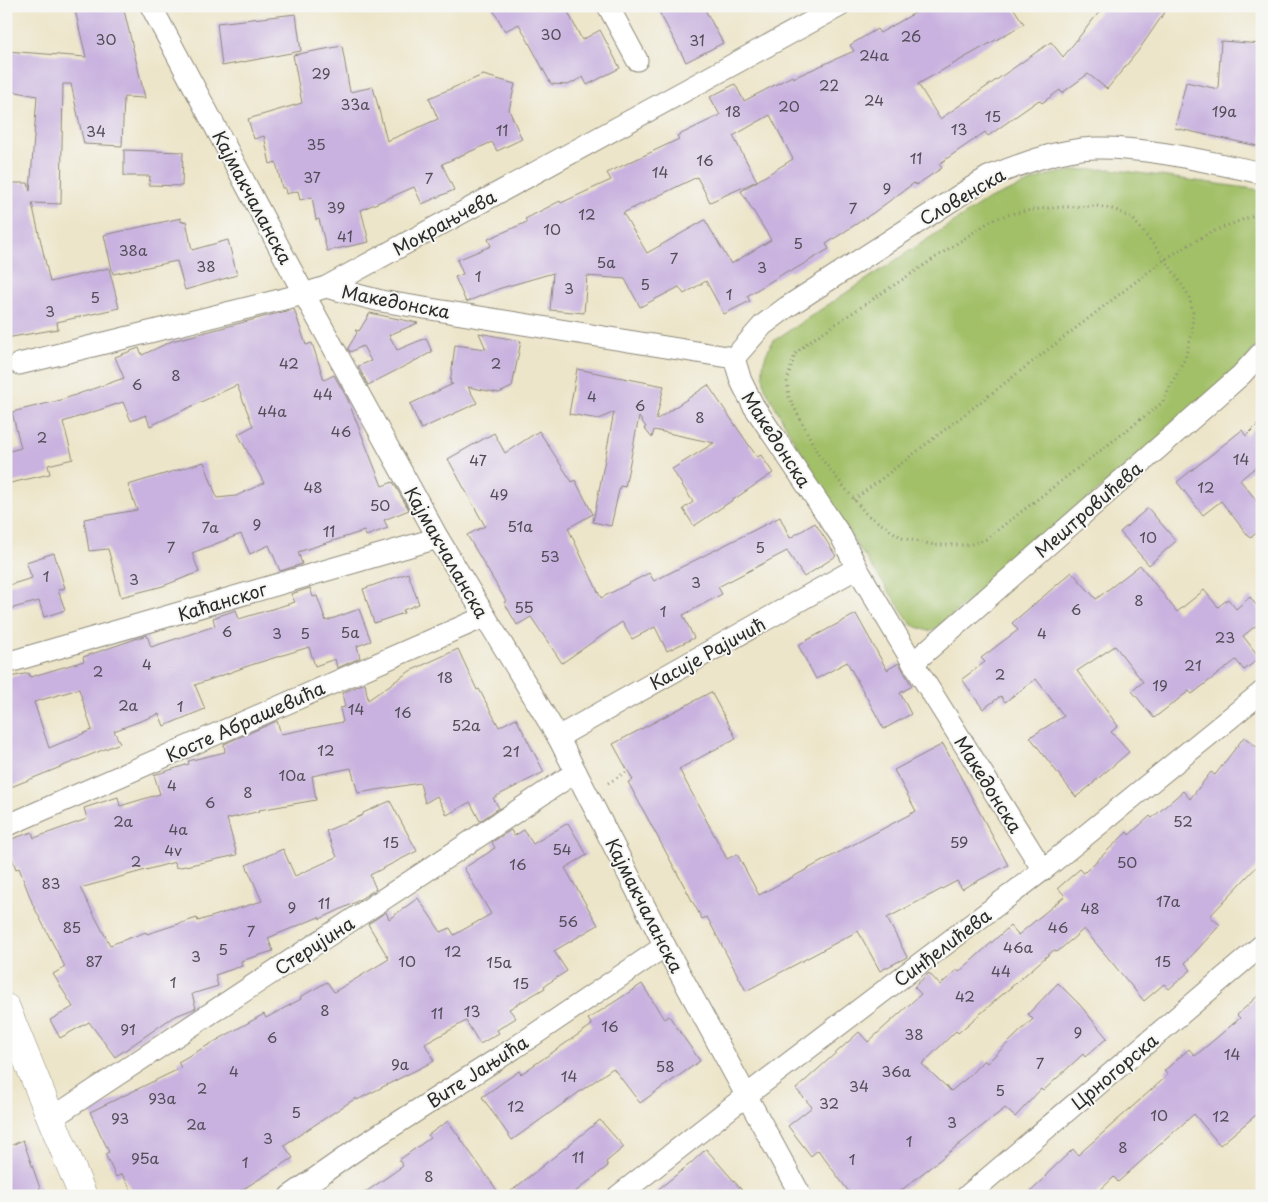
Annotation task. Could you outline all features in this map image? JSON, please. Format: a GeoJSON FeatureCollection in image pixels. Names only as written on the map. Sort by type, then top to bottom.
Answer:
{"type":"FeatureCollection","features":[{"type":"Feature","properties":{"kind":"street","name":"Кајмакчаланска"},"geometry":{"type":"LineString","coordinates":[[151,6],[304,294],[438,538],[558,737],[665,946],[801,1196]]}},
{"type":"Feature","properties":{"kind":"street"},"geometry":{"type":"LineString","coordinates":[[608,6],[637,60]]}},
{"type":"Feature","properties":{"kind":"street","name":"Мокрањчева"},"geometry":{"type":"LineString","coordinates":[[19,364],[326,287],[840,6]]}},
{"type":"Feature","properties":{"kind":"street","name":"Словенска"},"geometry":{"type":"LineString","coordinates":[[734,358],[763,325],[800,298],[988,177],[1016,166],[1046,156],[1094,148],[1160,153],[1262,172]]}},
{"type":"Feature","properties":{"kind":"street","name":"Македонска"},"geometry":{"type":"LineString","coordinates":[[326,287],[381,301],[734,358],[741,381],[752,405],[841,536],[857,568],[913,663],[1043,870]]}},
{"type":"Feature","properties":{"kind":"street","name":"Мештровићева"},"geometry":{"type":"LineString","coordinates":[[913,663],[1204,408],[1241,375],[1262,352]]}},
{"type":"Feature","properties":{"kind":"street","name":"Каћанског"},"geometry":{"type":"LineString","coordinates":[[6,663],[438,538]]}},
{"type":"Feature","properties":{"kind":"street","name":"Касије Рајичић"},"geometry":{"type":"LineString","coordinates":[[558,737],[857,568]]}},
{"type":"Feature","properties":{"kind":"street","name":"Косте Абрашевића"},"geometry":{"type":"LineString","coordinates":[[6,826],[484,617]]}},
{"type":"Feature","properties":{"kind":"street","name":"Синђелићева"},"geometry":{"type":"LineString","coordinates":[[618,1196],[747,1095],[1043,870],[1262,692]]}},
{"type":"Feature","properties":{"kind":"street","name":"Стеријина"},"geometry":{"type":"LineString","coordinates":[[52,1118],[576,772]]}},
{"type":"Feature","properties":{"kind":"street","name":"Црногорска"},"geometry":{"type":"LineString","coordinates":[[966,1196],[1262,945]]}},
{"type":"Feature","properties":{"kind":"street","name":"Вите Јањића"},"geometry":{"type":"LineString","coordinates":[[290,1196],[360,1147],[513,1049],[665,946]]}},
{"type":"Feature","properties":{"kind":"street"},"geometry":{"type":"LineString","coordinates":[[6,1008],[83,1196]]}},
{"type":"Feature","properties":{"kind":"path"},"geometry":{"type":"LineString","coordinates":[[1060,206],[1097,206],[1116,210],[1133,219],[1165,259],[1188,296],[1193,313],[1192,332],[1185,358],[1162,403],[986,539],[969,545],[935,545],[902,538],[866,514],[854,500],[819,456],[789,397],[787,381],[795,354],[807,343],[992,220],[1012,212],[1060,206]]}},
{"type":"Feature","properties":{"kind":"path"},"geometry":{"type":"LineString","coordinates":[[854,500],[1165,259],[1209,233],[1262,212]]}},
{"type":"Feature","properties":{"kind":"green space"},"geometry":{"type":"Polygon","coordinates":[[[1110,169],[1254,189],[1262,192],[1262,339],[1239,370],[937,628],[928,631],[912,625],[830,506],[765,388],[763,364],[767,353],[773,341],[987,200],[1048,175],[1078,170],[1110,169]]]}},
{"type":"Feature","properties":{"kind":"building"},"geometry":{"type":"Polygon","coordinates":[[[74,6],[123,6],[145,98],[124,97],[122,146],[84,144],[71,84],[63,84],[61,204],[32,203],[50,282],[109,268],[119,308],[57,322],[58,329],[6,338],[6,246],[12,245],[6,205],[6,183],[28,183],[30,191],[37,96],[6,90],[6,51],[86,57],[74,6]]]}},
{"type":"Feature","properties":{"kind":"building"},"geometry":{"type":"Polygon","coordinates":[[[491,6],[565,6],[582,40],[600,30],[620,68],[587,85],[583,77],[568,85],[551,84],[519,24],[505,31],[491,6]]]}},
{"type":"Feature","properties":{"kind":"building"},"geometry":{"type":"Polygon","coordinates":[[[656,6],[703,6],[723,43],[686,62],[656,6]]]}},
{"type":"Feature","properties":{"kind":"building"},"geometry":{"type":"Polygon","coordinates":[[[927,6],[1012,6],[1024,24],[918,84],[940,119],[1051,42],[1063,57],[1104,6],[1169,6],[1138,51],[1107,89],[1088,74],[1062,93],[1060,90],[1042,103],[1039,100],[988,136],[985,132],[939,164],[942,168],[916,185],[914,183],[826,244],[829,249],[790,272],[789,270],[747,296],[750,301],[724,314],[706,281],[684,294],[679,287],[640,307],[625,279],[587,276],[584,313],[550,310],[553,273],[498,289],[466,302],[455,277],[463,274],[457,260],[491,246],[488,239],[527,222],[525,219],[560,201],[561,203],[611,180],[607,173],[679,139],[677,136],[720,115],[710,97],[735,84],[744,101],[792,76],[793,78],[854,51],[850,45],[877,29],[880,33],[927,6]],[[770,115],[733,136],[757,181],[710,202],[697,177],[623,213],[647,253],[705,220],[731,264],[771,240],[741,191],[793,159],[770,115]]]}},
{"type":"Feature","properties":{"kind":"building"},"geometry":{"type":"Polygon","coordinates":[[[296,14],[301,51],[222,66],[217,23],[296,14]]]}},
{"type":"Feature","properties":{"kind":"building"},"geometry":{"type":"Polygon","coordinates":[[[1221,41],[1262,44],[1262,147],[1175,128],[1186,82],[1218,89],[1221,41]]]}},
{"type":"Feature","properties":{"kind":"building"},"geometry":{"type":"Polygon","coordinates":[[[342,46],[350,92],[373,87],[387,141],[438,119],[429,98],[483,75],[515,84],[509,110],[522,139],[497,151],[492,142],[442,164],[454,190],[422,204],[414,187],[361,210],[369,242],[327,251],[319,219],[316,220],[312,197],[300,200],[298,191],[286,194],[285,188],[282,188],[276,162],[270,164],[264,136],[254,139],[248,119],[302,103],[293,55],[342,46]]]}},
{"type":"Feature","properties":{"kind":"building"},"geometry":{"type":"Polygon","coordinates":[[[124,150],[183,152],[182,186],[149,185],[150,176],[124,176],[124,150]]]}},
{"type":"Feature","properties":{"kind":"building"},"geometry":{"type":"Polygon","coordinates":[[[181,218],[181,222],[186,221],[192,250],[228,240],[237,275],[185,290],[177,261],[113,274],[104,235],[181,218]]]}},
{"type":"Feature","properties":{"kind":"building"},"geometry":{"type":"Polygon","coordinates":[[[294,309],[306,345],[312,343],[324,380],[334,375],[347,398],[382,486],[393,482],[409,510],[384,520],[388,528],[366,536],[364,531],[298,552],[302,564],[280,571],[269,545],[250,554],[241,534],[192,553],[199,572],[163,586],[121,597],[108,549],[89,551],[84,519],[137,510],[128,485],[204,462],[217,498],[236,496],[264,483],[238,434],[253,426],[237,385],[150,426],[146,415],[131,421],[123,402],[63,422],[73,459],[48,465],[50,474],[6,484],[6,452],[21,448],[12,412],[61,400],[124,378],[115,357],[139,348],[142,355],[172,341],[294,309]]]}},
{"type":"Feature","properties":{"kind":"building"},"geometry":{"type":"Polygon","coordinates":[[[370,313],[418,323],[389,335],[397,350],[426,338],[432,352],[368,385],[358,366],[371,361],[363,346],[350,352],[348,348],[357,333],[355,330],[359,331],[370,313]]]}},
{"type":"Feature","properties":{"kind":"building"},"geometry":{"type":"Polygon","coordinates":[[[479,333],[521,341],[512,387],[499,393],[468,387],[477,403],[421,429],[410,404],[453,384],[450,384],[455,345],[486,349],[479,333]]]}},
{"type":"Feature","properties":{"kind":"building"},"geometry":{"type":"Polygon","coordinates":[[[577,369],[664,386],[656,420],[708,385],[757,457],[761,455],[773,473],[694,526],[683,509],[693,502],[672,469],[714,443],[654,430],[652,438],[644,428],[646,427],[639,417],[625,487],[620,486],[611,526],[593,522],[614,412],[599,419],[569,414],[577,369]]]}},
{"type":"Feature","properties":{"kind":"building"},"geometry":{"type":"Polygon","coordinates":[[[1262,420],[1262,462],[1240,480],[1262,507],[1262,529],[1250,538],[1221,501],[1203,515],[1177,482],[1242,430],[1246,436],[1262,420]]]}},
{"type":"Feature","properties":{"kind":"building"},"geometry":{"type":"Polygon","coordinates":[[[539,431],[572,482],[575,480],[593,514],[568,528],[601,598],[649,573],[654,581],[780,517],[790,538],[815,523],[836,556],[804,577],[787,551],[718,587],[722,594],[683,615],[694,638],[667,651],[655,627],[632,639],[622,622],[562,663],[531,617],[517,625],[504,602],[506,601],[467,535],[485,526],[448,459],[494,433],[505,453],[539,431]]]}},
{"type":"Feature","properties":{"kind":"building"},"geometry":{"type":"Polygon","coordinates":[[[1148,508],[1176,541],[1149,565],[1120,532],[1148,508]]]}},
{"type":"Feature","properties":{"kind":"building"},"geometry":{"type":"Polygon","coordinates":[[[54,553],[65,588],[58,590],[65,610],[44,617],[39,601],[6,610],[6,586],[32,578],[26,562],[54,553]]]}},
{"type":"Feature","properties":{"kind":"building"},"geometry":{"type":"Polygon","coordinates":[[[1140,565],[1177,612],[1204,590],[1218,607],[1228,599],[1236,609],[1250,597],[1262,613],[1262,621],[1243,636],[1260,658],[1244,670],[1236,660],[1192,694],[1189,691],[1154,718],[1132,691],[1143,682],[1115,646],[1077,671],[1118,726],[1111,732],[1129,752],[1076,797],[1030,737],[1064,716],[1036,679],[1005,702],[1001,696],[983,709],[962,679],[985,662],[981,658],[1018,630],[1012,623],[1072,572],[1096,599],[1140,565]]]}},
{"type":"Feature","properties":{"kind":"building"},"geometry":{"type":"Polygon","coordinates":[[[408,573],[419,604],[403,610],[404,613],[374,623],[363,589],[408,573]]]}},
{"type":"Feature","properties":{"kind":"building"},"geometry":{"type":"Polygon","coordinates":[[[310,588],[313,597],[317,596],[326,621],[359,609],[371,641],[357,646],[360,658],[337,668],[335,659],[315,666],[309,647],[195,685],[205,709],[164,726],[159,714],[114,731],[120,743],[6,789],[6,678],[29,673],[30,677],[84,661],[83,657],[147,635],[151,647],[215,626],[213,618],[236,610],[239,619],[295,602],[291,594],[310,588]],[[79,689],[34,702],[49,748],[92,730],[79,689]]]}},
{"type":"Feature","properties":{"kind":"building"},"geometry":{"type":"Polygon","coordinates":[[[856,614],[887,670],[899,663],[912,686],[900,693],[911,714],[884,729],[847,662],[816,679],[798,645],[856,614]]]}},
{"type":"Feature","properties":{"kind":"building"},"geometry":{"type":"Polygon","coordinates":[[[458,649],[477,690],[479,689],[499,727],[516,718],[544,772],[493,798],[499,808],[480,821],[470,802],[447,815],[437,796],[425,803],[420,783],[358,793],[351,768],[312,776],[316,800],[259,810],[227,819],[237,855],[176,868],[175,862],[80,888],[110,945],[146,932],[147,934],[197,918],[198,921],[262,901],[246,865],[283,849],[295,876],[337,857],[326,831],[390,801],[417,851],[370,875],[376,889],[354,903],[320,919],[319,917],[268,938],[273,951],[241,961],[242,966],[215,975],[218,986],[192,994],[196,1008],[173,1017],[115,1057],[89,1022],[60,1038],[50,1020],[73,1007],[53,974],[65,967],[33,905],[19,868],[16,869],[6,841],[32,832],[34,838],[87,819],[84,808],[118,797],[120,806],[160,794],[154,775],[189,764],[188,761],[225,752],[224,744],[277,721],[281,734],[343,722],[340,708],[345,707],[342,693],[365,683],[368,700],[410,671],[458,649]]]}},
{"type":"Feature","properties":{"kind":"building"},"geometry":{"type":"Polygon","coordinates":[[[711,692],[736,738],[679,769],[727,859],[737,854],[759,895],[916,811],[894,770],[943,744],[1008,865],[962,889],[957,881],[887,918],[907,957],[880,971],[858,931],[746,991],[707,917],[702,919],[628,782],[633,780],[613,744],[711,692]]]}},
{"type":"Feature","properties":{"kind":"building"},"geometry":{"type":"Polygon","coordinates":[[[1244,737],[1262,751],[1262,861],[1210,916],[1220,925],[1185,963],[1191,970],[1169,989],[1164,984],[1144,1001],[1084,929],[1057,952],[1054,950],[958,1033],[956,1031],[922,1064],[951,1091],[984,1060],[987,1063],[1033,1019],[1028,1014],[1058,983],[1080,1005],[1107,1038],[1085,1057],[1083,1054],[1043,1091],[1041,1089],[1015,1117],[1005,1108],[894,1196],[852,1196],[818,1150],[811,1156],[788,1126],[812,1107],[796,1089],[859,1032],[868,1042],[921,994],[914,987],[929,973],[940,985],[957,970],[959,972],[1010,926],[1018,935],[1065,896],[1058,888],[1080,869],[1084,873],[1127,832],[1129,835],[1183,791],[1190,799],[1211,772],[1215,775],[1244,737]]]}},
{"type":"Feature","properties":{"kind":"building"},"geometry":{"type":"Polygon","coordinates":[[[568,823],[587,855],[565,868],[598,925],[554,951],[567,971],[544,986],[545,988],[509,1009],[516,1018],[497,1030],[499,1033],[480,1044],[466,1021],[425,1044],[434,1061],[357,1100],[356,1098],[284,1145],[293,1158],[232,1196],[135,1196],[122,1174],[116,1177],[105,1154],[109,1152],[90,1112],[181,1068],[178,1062],[264,1014],[266,1018],[327,982],[334,992],[389,959],[368,924],[386,912],[389,919],[418,898],[441,932],[450,928],[454,935],[491,914],[464,868],[495,848],[492,842],[511,830],[514,836],[524,830],[533,844],[568,823]]]}},
{"type":"Feature","properties":{"kind":"building"},"geometry":{"type":"Polygon","coordinates":[[[642,984],[664,1019],[669,1016],[700,1061],[640,1103],[613,1068],[512,1140],[482,1097],[519,1071],[521,1074],[592,1025],[588,1019],[642,984]]]}},
{"type":"Feature","properties":{"kind":"building"},"geometry":{"type":"Polygon","coordinates":[[[1262,992],[1262,1110],[1220,1145],[1194,1114],[1118,1182],[1114,1177],[1094,1196],[1026,1196],[1073,1149],[1078,1155],[1168,1075],[1164,1071],[1189,1049],[1195,1056],[1240,1018],[1237,1015],[1262,992]]]}},
{"type":"Feature","properties":{"kind":"building"},"geometry":{"type":"Polygon","coordinates":[[[600,1120],[624,1147],[606,1162],[608,1166],[570,1196],[505,1196],[600,1120]]]}},
{"type":"Feature","properties":{"kind":"building"},"geometry":{"type":"Polygon","coordinates":[[[448,1121],[501,1196],[360,1196],[403,1166],[399,1160],[430,1138],[428,1135],[448,1121]]]}},
{"type":"Feature","properties":{"kind":"building"},"geometry":{"type":"Polygon","coordinates":[[[23,1140],[41,1191],[29,1196],[6,1196],[6,1148],[23,1140]]]}},
{"type":"Feature","properties":{"kind":"building"},"geometry":{"type":"Polygon","coordinates":[[[706,1149],[747,1196],[650,1196],[691,1163],[706,1149]]]}}]}
